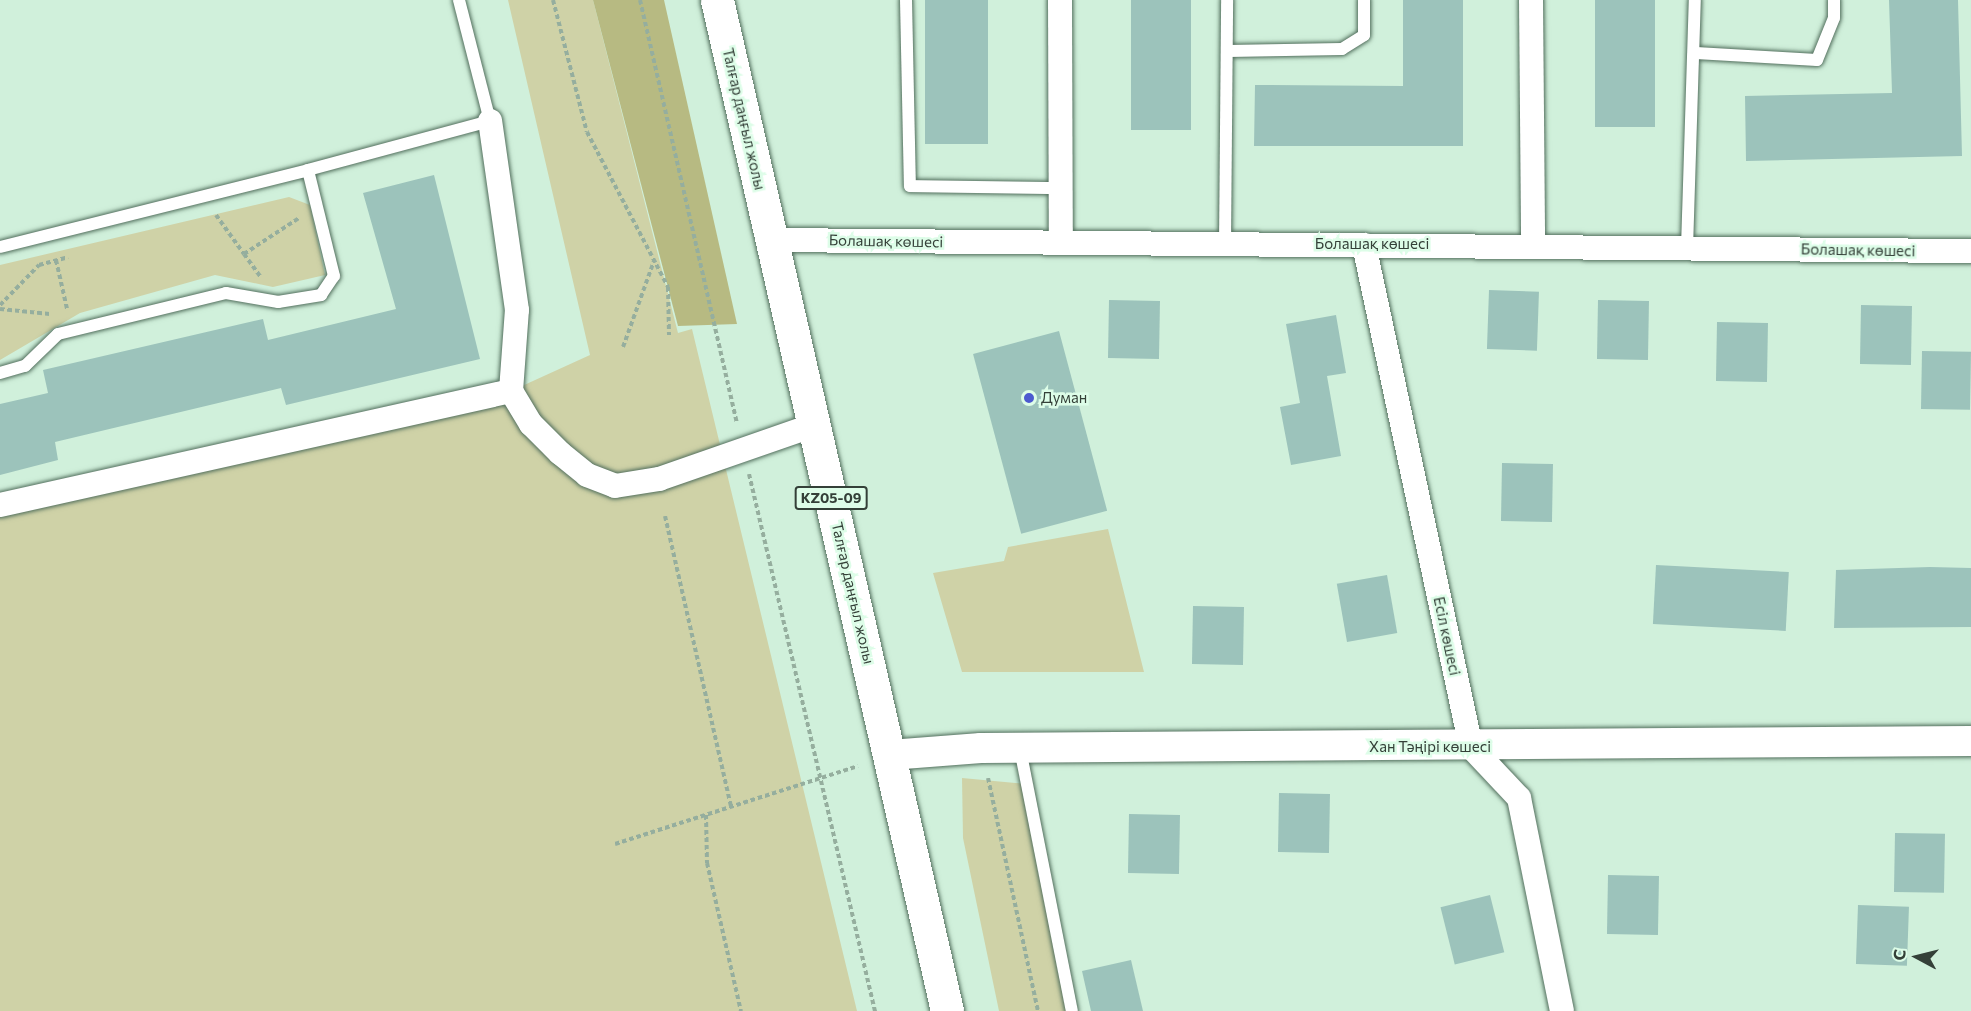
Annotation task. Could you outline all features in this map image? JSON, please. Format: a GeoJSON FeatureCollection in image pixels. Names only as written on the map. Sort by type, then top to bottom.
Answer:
{"type":"FeatureCollection","features":[{"type":"Feature","properties":{"kind":"main road","name":"Талғар даңғыл жолы"},"geometry":{"type":"LineString","coordinates":[[717,0],[947,1011]]}},
{"type":"Feature","properties":{"kind":"street"},"geometry":{"type":"LineString","coordinates":[[1060,0],[1061,243]]}},
{"type":"Feature","properties":{"kind":"street"},"geometry":{"type":"LineString","coordinates":[[1531,0],[1533,244]]}},
{"type":"Feature","properties":{"kind":"street"},"geometry":{"type":"LineString","coordinates":[[490,122],[517,310],[511,391],[531,424],[560,453],[587,475],[615,486],[659,479],[814,425]]}},
{"type":"Feature","properties":{"kind":"street","name":"Болашақ көшесі"},"geometry":{"type":"LineString","coordinates":[[772,240],[1364,245],[1533,244],[1971,251]]}},
{"type":"Feature","properties":{"kind":"street","name":"Есіл көшесі"},"geometry":{"type":"LineString","coordinates":[[1364,245],[1471,747]]}},
{"type":"Feature","properties":{"kind":"street"},"geometry":{"type":"LineString","coordinates":[[0,505],[511,391]]}},
{"type":"Feature","properties":{"kind":"street","name":"Хан Тәңірі көшесі"},"geometry":{"type":"LineString","coordinates":[[890,755],[981,748],[1471,747],[1971,741]]}},
{"type":"Feature","properties":{"kind":"street"},"geometry":{"type":"LineString","coordinates":[[1471,747],[1519,798],[1562,1011]]}},
{"type":"Feature","properties":{"kind":"lane"},"geometry":{"type":"LineString","coordinates":[[0,247],[490,122],[459,0]]}},
{"type":"Feature","properties":{"kind":"lane"},"geometry":{"type":"LineString","coordinates":[[906,0],[910,186],[1060,188]]}},
{"type":"Feature","properties":{"kind":"lane"},"geometry":{"type":"LineString","coordinates":[[1225,244],[1227,0]]}},
{"type":"Feature","properties":{"kind":"lane"},"geometry":{"type":"LineString","coordinates":[[1228,51],[1342,49],[1364,35],[1364,0]]}},
{"type":"Feature","properties":{"kind":"lane"},"geometry":{"type":"LineString","coordinates":[[1687,248],[1696,53],[1695,0]]}},
{"type":"Feature","properties":{"kind":"lane"},"geometry":{"type":"LineString","coordinates":[[1696,53],[1816,60],[1834,18],[1834,0]]}},
{"type":"Feature","properties":{"kind":"lane"},"geometry":{"type":"LineString","coordinates":[[0,373],[25,366],[58,334],[193,301],[226,293],[278,302],[321,295],[334,276],[308,170]]}},
{"type":"Feature","properties":{"kind":"lane"},"geometry":{"type":"LineString","coordinates":[[1020,748],[1072,1011]]}},
{"type":"Feature","properties":{"kind":"path"},"geometry":{"type":"LineString","coordinates":[[553,0],[587,132],[668,287],[669,335]]}},
{"type":"Feature","properties":{"kind":"path"},"geometry":{"type":"LineString","coordinates":[[640,0],[818,778],[875,1011]]}},
{"type":"Feature","properties":{"kind":"path"},"geometry":{"type":"LineString","coordinates":[[202,196],[244,254],[318,210]]}},
{"type":"Feature","properties":{"kind":"path"},"geometry":{"type":"LineString","coordinates":[[0,307],[39,265],[68,257]]}},
{"type":"Feature","properties":{"kind":"path"},"geometry":{"type":"LineString","coordinates":[[623,346],[654,260]]}},
{"type":"Feature","properties":{"kind":"path"},"geometry":{"type":"LineString","coordinates":[[56,261],[68,318]]}},
{"type":"Feature","properties":{"kind":"path"},"geometry":{"type":"LineString","coordinates":[[0,307],[49,314],[67,309]]}},
{"type":"Feature","properties":{"kind":"path"},"geometry":{"type":"LineString","coordinates":[[665,516],[731,806]]}},
{"type":"Feature","properties":{"kind":"path"},"geometry":{"type":"LineString","coordinates":[[981,748],[1038,1011]]}},
{"type":"Feature","properties":{"kind":"path"},"geometry":{"type":"LineString","coordinates":[[615,844],[890,755]]}},
{"type":"Feature","properties":{"kind":"path"},"geometry":{"type":"LineString","coordinates":[[706,815],[707,863],[741,1011]]}},
{"type":"Feature","properties":{"kind":"green space"},"geometry":{"type":"Polygon","coordinates":[[[508,0],[593,0],[678,333],[692,329],[857,1011],[0,1011],[0,505],[511,391],[590,355],[508,0]]]}},
{"type":"Feature","properties":{"kind":"green space"},"geometry":{"type":"Polygon","coordinates":[[[593,0],[664,0],[737,324],[678,326],[593,0]]]}},
{"type":"Feature","properties":{"kind":"green space"},"geometry":{"type":"Polygon","coordinates":[[[289,197],[310,205],[325,275],[273,287],[215,275],[80,313],[0,360],[0,265],[289,197]]]}},
{"type":"Feature","properties":{"kind":"green space"},"geometry":{"type":"Polygon","coordinates":[[[1108,529],[1144,672],[962,672],[933,573],[1004,561],[1008,547],[1108,529]]]}},
{"type":"Feature","properties":{"kind":"green space"},"geometry":{"type":"Polygon","coordinates":[[[962,778],[1027,784],[1072,1011],[999,1011],[963,838],[962,778]]]}},
{"type":"Feature","properties":{"kind":"building"},"geometry":{"type":"Polygon","coordinates":[[[925,0],[988,0],[988,144],[925,144],[925,0]]]}},
{"type":"Feature","properties":{"kind":"building"},"geometry":{"type":"Polygon","coordinates":[[[1131,0],[1191,0],[1191,130],[1131,130],[1131,0]]]}},
{"type":"Feature","properties":{"kind":"building"},"geometry":{"type":"Polygon","coordinates":[[[1403,0],[1463,0],[1463,146],[1254,146],[1255,85],[1403,86],[1403,0]]]}},
{"type":"Feature","properties":{"kind":"building"},"geometry":{"type":"Polygon","coordinates":[[[1595,0],[1655,0],[1655,127],[1595,127],[1595,0]]]}},
{"type":"Feature","properties":{"kind":"building"},"geometry":{"type":"Polygon","coordinates":[[[1889,0],[1958,0],[1962,156],[1746,161],[1745,96],[1892,93],[1889,0]]]}},
{"type":"Feature","properties":{"kind":"building"},"geometry":{"type":"Polygon","coordinates":[[[434,175],[480,359],[286,405],[281,388],[55,442],[58,460],[0,475],[0,404],[48,393],[43,370],[263,319],[268,340],[396,309],[363,193],[434,175]]]}},
{"type":"Feature","properties":{"kind":"building"},"geometry":{"type":"Polygon","coordinates":[[[1489,290],[1539,292],[1537,351],[1487,349],[1489,290]]]}},
{"type":"Feature","properties":{"kind":"building"},"geometry":{"type":"Polygon","coordinates":[[[1109,300],[1160,301],[1159,359],[1108,358],[1109,300]]]}},
{"type":"Feature","properties":{"kind":"building"},"geometry":{"type":"Polygon","coordinates":[[[1598,300],[1649,301],[1648,360],[1597,359],[1598,300]]]}},
{"type":"Feature","properties":{"kind":"building"},"geometry":{"type":"Polygon","coordinates":[[[1861,305],[1912,306],[1911,365],[1860,364],[1861,305]]]}},
{"type":"Feature","properties":{"kind":"building"},"geometry":{"type":"Polygon","coordinates":[[[1336,315],[1346,373],[1327,376],[1341,456],[1291,465],[1280,407],[1300,403],[1286,324],[1336,315]]]}},
{"type":"Feature","properties":{"kind":"building"},"geometry":{"type":"Polygon","coordinates":[[[1717,322],[1768,323],[1767,382],[1716,381],[1717,322]]]}},
{"type":"Feature","properties":{"kind":"building","name":"Думан"},"geometry":{"type":"Polygon","coordinates":[[[1059,331],[1107,511],[1021,534],[973,354],[1059,331]]]}},
{"type":"Feature","properties":{"kind":"building"},"geometry":{"type":"Polygon","coordinates":[[[1922,351],[1971,352],[1970,410],[1921,409],[1922,351]]]}},
{"type":"Feature","properties":{"kind":"building"},"geometry":{"type":"Polygon","coordinates":[[[1502,463],[1553,464],[1552,522],[1501,521],[1502,463]]]}},
{"type":"Feature","properties":{"kind":"building"},"geometry":{"type":"Polygon","coordinates":[[[1656,565],[1789,572],[1786,631],[1653,624],[1656,565]]]}},
{"type":"Feature","properties":{"kind":"building"},"geometry":{"type":"Polygon","coordinates":[[[1971,568],[1971,627],[1834,628],[1836,570],[1971,568]]]}},
{"type":"Feature","properties":{"kind":"building"},"geometry":{"type":"Polygon","coordinates":[[[1387,575],[1397,633],[1347,642],[1337,584],[1387,575]]]}},
{"type":"Feature","properties":{"kind":"building"},"geometry":{"type":"Polygon","coordinates":[[[1193,606],[1244,607],[1243,665],[1192,664],[1193,606]]]}},
{"type":"Feature","properties":{"kind":"building"},"geometry":{"type":"Polygon","coordinates":[[[1279,793],[1330,794],[1329,853],[1278,852],[1279,793]]]}},
{"type":"Feature","properties":{"kind":"building"},"geometry":{"type":"Polygon","coordinates":[[[1129,814],[1180,815],[1179,874],[1128,873],[1129,814]]]}},
{"type":"Feature","properties":{"kind":"building"},"geometry":{"type":"Polygon","coordinates":[[[1895,833],[1945,834],[1944,893],[1894,892],[1895,833]]]}},
{"type":"Feature","properties":{"kind":"building"},"geometry":{"type":"Polygon","coordinates":[[[1608,875],[1659,876],[1658,935],[1607,934],[1608,875]]]}},
{"type":"Feature","properties":{"kind":"building"},"geometry":{"type":"Polygon","coordinates":[[[1490,895],[1504,952],[1455,965],[1441,907],[1490,895]]]}},
{"type":"Feature","properties":{"kind":"building"},"geometry":{"type":"Polygon","coordinates":[[[1858,905],[1909,907],[1907,966],[1856,964],[1858,905]]]}},
{"type":"Feature","properties":{"kind":"building"},"geometry":{"type":"Polygon","coordinates":[[[1131,960],[1143,1011],[1091,1011],[1082,971],[1131,960]]]}},
{"type":"Feature","properties":{"kind":"place","name":"Думан"},"geometry":{"type":"Point","coordinates":[1029,398]}}]}
